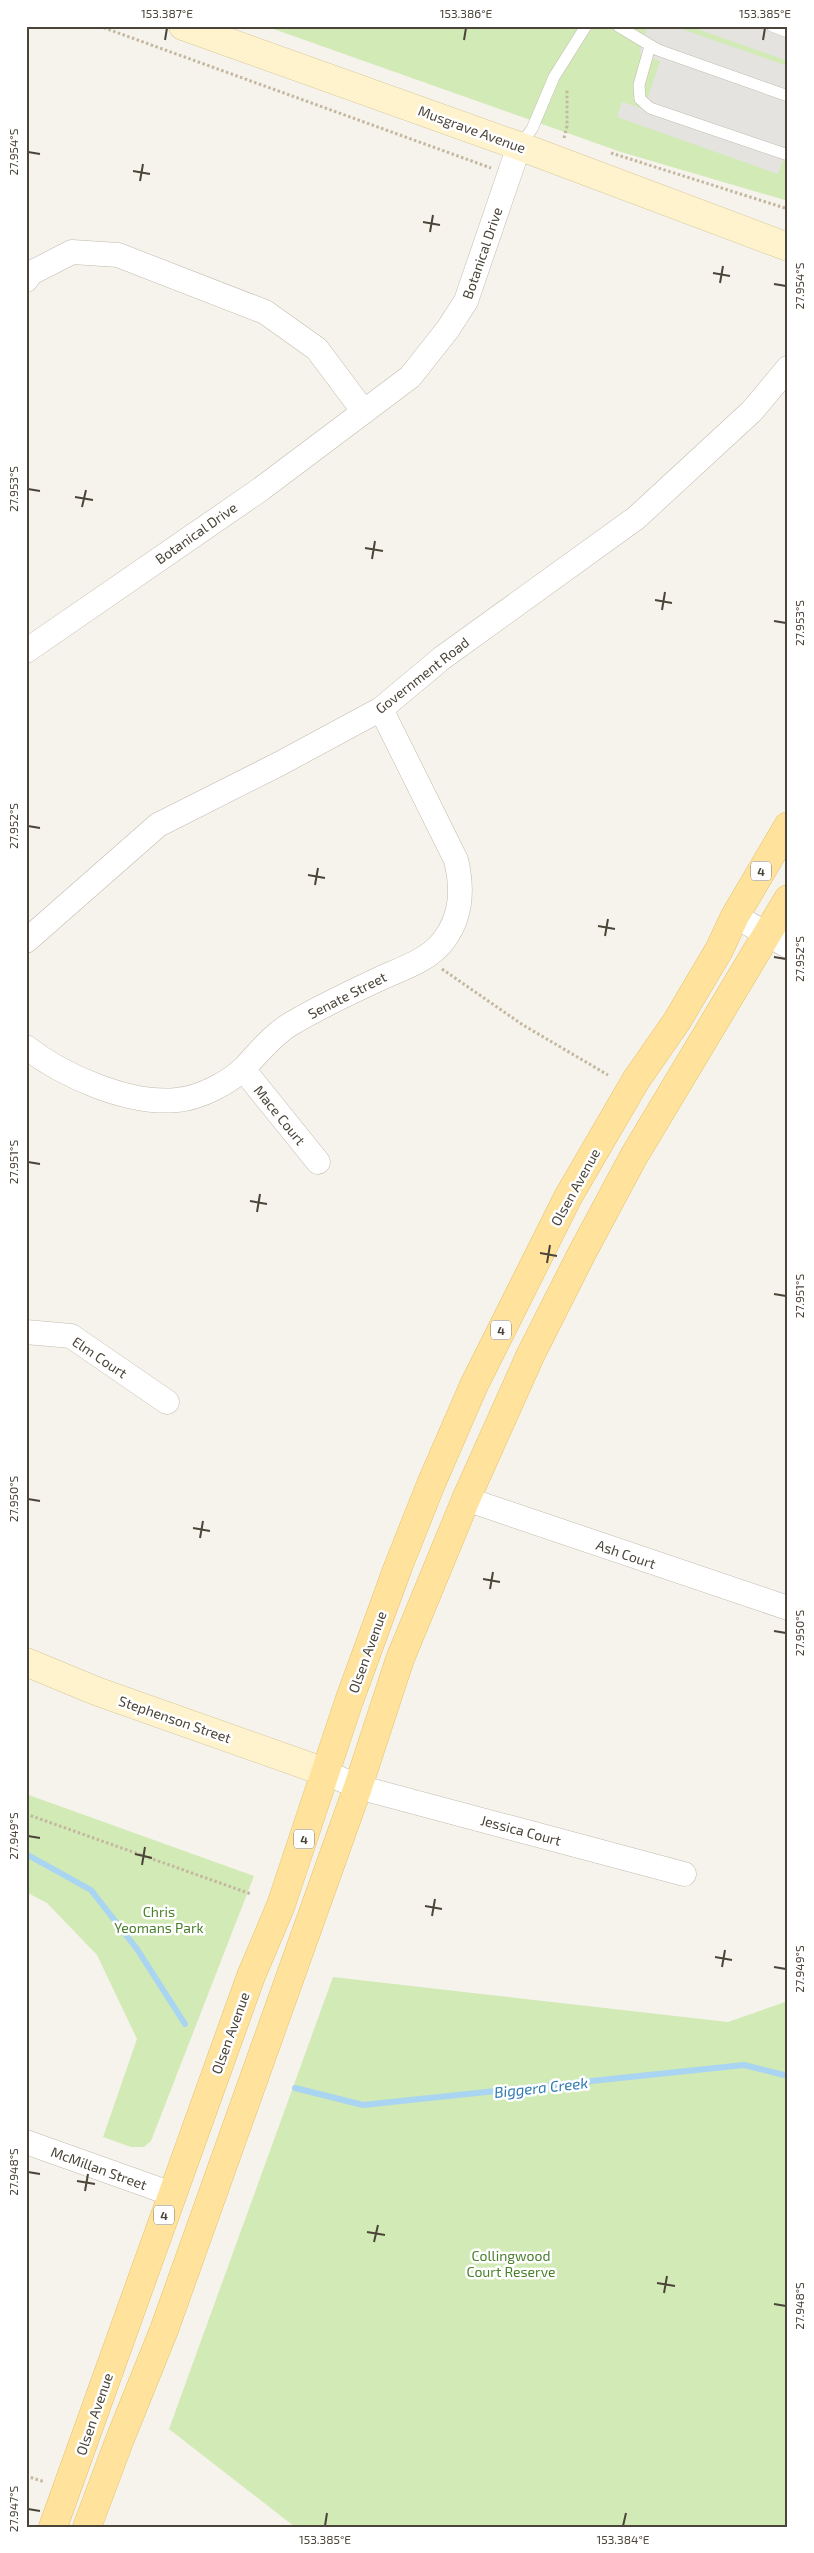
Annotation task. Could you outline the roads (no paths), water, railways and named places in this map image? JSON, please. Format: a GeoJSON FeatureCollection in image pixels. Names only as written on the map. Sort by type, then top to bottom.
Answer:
{"type":"FeatureCollection","features":[{"type":"Feature","properties":{"kind":"main road","name":"Musgrave Avenue"},"geometry":{"type":"LineString","coordinates":[[183,26],[519,146],[761,235],[788,247]]}},
{"type":"Feature","properties":{"kind":"main road","name":"Musgrave Avenue"},"geometry":{"type":"LineString","coordinates":[[761,235],[788,241]]}},
{"type":"Feature","properties":{"kind":"main road","name":"Olsen Avenue"},"geometry":{"type":"LineString","coordinates":[[53,2527],[251,1976],[281,1905],[313,1814],[325,1772],[391,1585],[430,1484],[498,1335],[568,1197],[636,1080],[677,1021],[719,950],[735,916],[788,826]]}},
{"type":"Feature","properties":{"kind":"main road","name":"4"},"geometry":{"type":"LineString","coordinates":[[88,2527],[120,2439],[164,2330],[358,1787],[400,1659],[466,1499],[530,1356],[634,1156],[778,939],[788,900]]}},
{"type":"Feature","properties":{"kind":"main road","name":"Stephenson Street"},"geometry":{"type":"LineString","coordinates":[[26,1662],[96,1691],[325,1772]]}},
{"type":"Feature","properties":{"kind":"street","name":"Botanical Drive"},"geometry":{"type":"LineString","coordinates":[[26,652],[261,489],[410,377],[448,329],[466,301],[519,146]]}},
{"type":"Feature","properties":{"kind":"street"},"geometry":{"type":"LineString","coordinates":[[26,280],[30,273],[72,252],[118,255],[265,312],[317,349],[364,412]]}},
{"type":"Feature","properties":{"kind":"street","name":"Government Road"},"geometry":{"type":"LineString","coordinates":[[26,941],[158,825],[279,764],[381,709],[442,658],[636,518],[752,411],[788,368]]}},
{"type":"Feature","properties":{"kind":"street","name":"Senate Street"},"geometry":{"type":"LineString","coordinates":[[26,1047],[45,1062],[71,1075],[128,1096],[177,1100],[197,1096],[243,1068],[263,1046],[288,1026],[351,992],[433,953],[455,922],[460,906],[460,874],[456,860],[381,709]]}},
{"type":"Feature","properties":{"kind":"street"},"geometry":{"type":"LineString","coordinates":[[735,916],[778,939]]}},
{"type":"Feature","properties":{"kind":"street","name":"Mace Court"},"geometry":{"type":"LineString","coordinates":[[243,1068],[318,1162]]}},
{"type":"Feature","properties":{"kind":"street","name":"Elm Court"},"geometry":{"type":"LineString","coordinates":[[26,1332],[71,1336],[167,1402]]}},
{"type":"Feature","properties":{"kind":"street","name":"Ash Court"},"geometry":{"type":"LineString","coordinates":[[466,1499],[788,1608]]}},
{"type":"Feature","properties":{"kind":"street","name":"Jessica Court"},"geometry":{"type":"LineString","coordinates":[[325,1772],[358,1787],[684,1874]]}},
{"type":"Feature","properties":{"kind":"street","name":"McMillan Street"},"geometry":{"type":"LineString","coordinates":[[26,2142],[172,2194]]}},
{"type":"Feature","properties":{"kind":"lane"},"geometry":{"type":"LineString","coordinates":[[519,146],[532,129],[554,77],[586,26]]}},
{"type":"Feature","properties":{"kind":"lane"},"geometry":{"type":"LineString","coordinates":[[618,26],[650,46],[788,96]]}},
{"type":"Feature","properties":{"kind":"lane"},"geometry":{"type":"LineString","coordinates":[[772,26],[788,32]]}},
{"type":"Feature","properties":{"kind":"lane"},"geometry":{"type":"LineString","coordinates":[[650,46],[639,84],[640,98],[650,108],[788,155]]}},
{"type":"Feature","properties":{"kind":"waterway","name":"Biggera Creek"},"geometry":{"type":"LineString","coordinates":[[26,1854],[91,1890],[137,1949],[185,2024]]}},
{"type":"Feature","properties":{"kind":"waterway","name":"Biggera Creek"},"geometry":{"type":"LineString","coordinates":[[295,2088],[363,2105],[744,2065],[788,2076]]}},
{"type":"Feature","properties":{"kind":"park label","name":"Chris Yeomans Park"},"geometry":{"type":"Point","coordinates":[159,1919]}},
{"type":"Feature","properties":{"kind":"park label","name":"Collingwood Court Reserve"},"geometry":{"type":"Point","coordinates":[511,2264]}}]}
